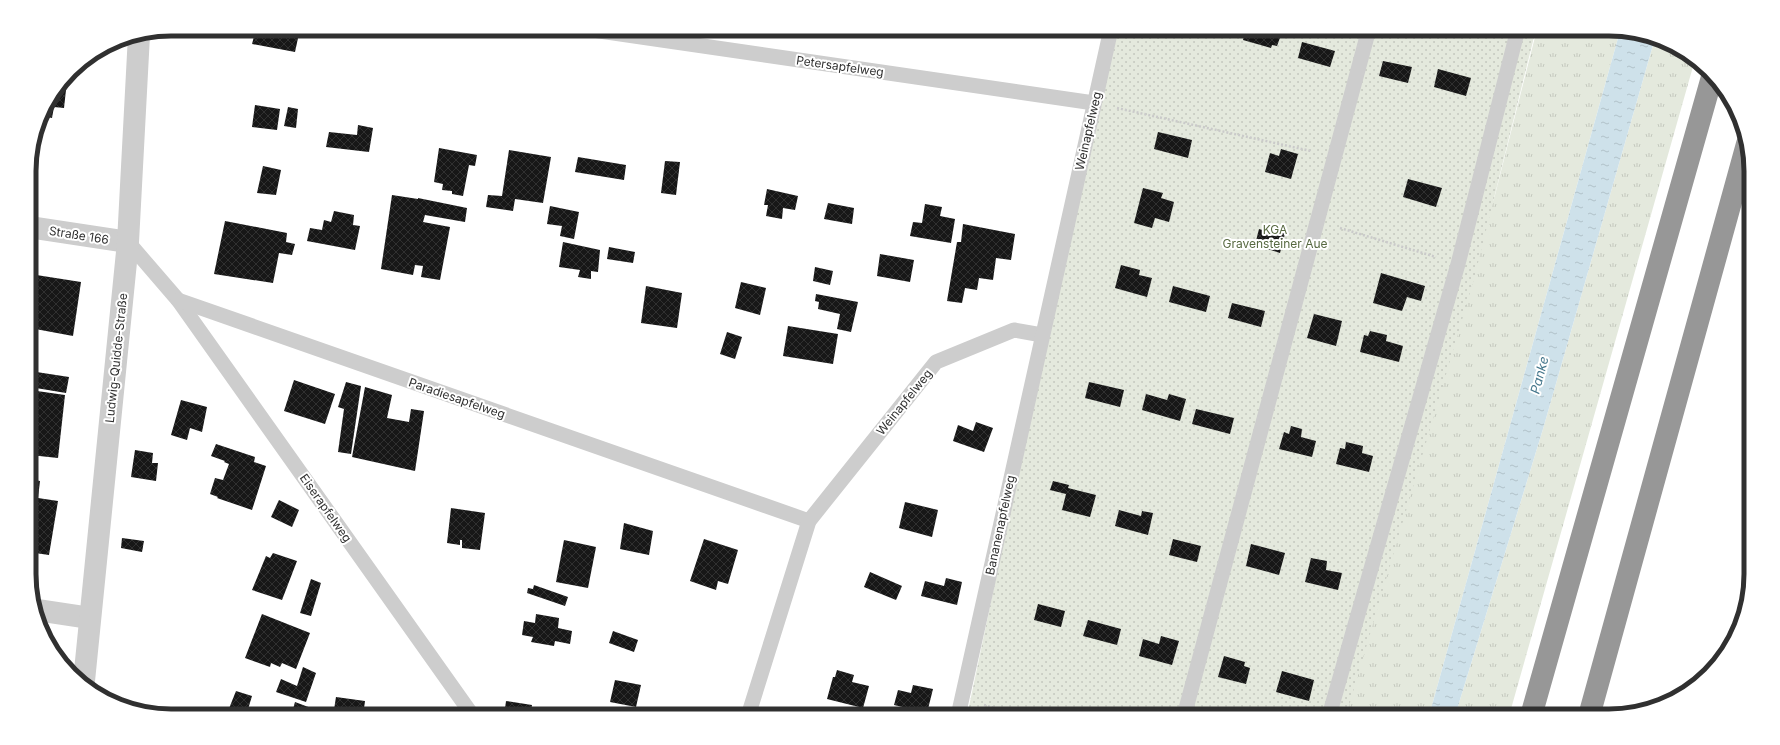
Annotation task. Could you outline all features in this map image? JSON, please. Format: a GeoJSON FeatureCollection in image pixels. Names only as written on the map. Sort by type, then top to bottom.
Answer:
{"type":"FeatureCollection","features":[{"type":"Feature","properties":{"kind":"highway"},"geometry":{"type":"LineString","coordinates":[[1533,709],[1711,82]]}},
{"type":"Feature","properties":{"kind":"highway"},"geometry":{"type":"LineString","coordinates":[[1591,709],[1743,158]]}},
{"type":"Feature","properties":{"kind":"street","name":"Ludwig-Quidde-Straße"},"geometry":{"type":"LineString","coordinates":[[84,678],[128,242],[139,40]]}},
{"type":"Feature","properties":{"kind":"street","name":"Straße 166"},"geometry":{"type":"LineString","coordinates":[[36,228],[128,242]]}},
{"type":"Feature","properties":{"kind":"street"},"geometry":{"type":"LineString","coordinates":[[41,611],[90,618]]}},
{"type":"Feature","properties":{"kind":"lane","name":"Petersapfelweg"},"geometry":{"type":"LineString","coordinates":[[633,36],[1094,104]]}},
{"type":"Feature","properties":{"kind":"lane","name":"Weinapfelweg"},"geometry":{"type":"LineString","coordinates":[[750,709],[809,521],[936,362],[1014,330],[1042,335],[1109,36]]}},
{"type":"Feature","properties":{"kind":"lane"},"geometry":{"type":"LineString","coordinates":[[1186,709],[1367,36]]}},
{"type":"Feature","properties":{"kind":"lane"},"geometry":{"type":"LineString","coordinates":[[1331,709],[1458,264],[1516,36]]}},
{"type":"Feature","properties":{"kind":"lane","name":"Paradiesapfelweg"},"geometry":{"type":"LineString","coordinates":[[128,242],[178,300],[809,521]]}},
{"type":"Feature","properties":{"kind":"lane","name":"Eiserapfelweg"},"geometry":{"type":"LineString","coordinates":[[178,300],[469,709]]}},
{"type":"Feature","properties":{"kind":"lane","name":"Bananenapfelweg"},"geometry":{"type":"LineString","coordinates":[[960,709],[1042,335]]}},
{"type":"Feature","properties":{"kind":"path"},"geometry":{"type":"LineString","coordinates":[[1094,104],[1335,156]]}},
{"type":"Feature","properties":{"kind":"path"},"geometry":{"type":"LineString","coordinates":[[1318,222],[1458,264]]}},
{"type":"Feature","properties":{"kind":"path"},"geometry":{"type":"LineString","coordinates":[[962,699],[997,709]]}},
{"type":"Feature","properties":{"kind":"green space","name":"KGA Gravensteiner Aue"},"geometry":{"type":"Polygon","coordinates":[[[1110,36],[1534,36],[1474,279],[1348,709],[968,709],[1110,36]]]}},
{"type":"Feature","properties":{"kind":"green space"},"geometry":{"type":"Polygon","coordinates":[[[1535,36],[1618,37],[1431,709],[1333,709],[1495,195],[1535,36]]]}},
{"type":"Feature","properties":{"kind":"green space"},"geometry":{"type":"Polygon","coordinates":[[[1654,43],[1669,50],[1693,66],[1511,709],[1457,709],[1543,429],[1654,43]]]}},
{"type":"Feature","properties":{"kind":"water","name":"Panke"},"geometry":{"type":"Polygon","coordinates":[[[1618,37],[1653,43],[1543,429],[1457,709],[1431,709],[1618,37]]]}},
{"type":"Feature","properties":{"kind":"building"},"geometry":{"type":"Polygon","coordinates":[[[254,36],[298,36],[295,52],[252,44],[254,36]]]}},
{"type":"Feature","properties":{"kind":"building"},"geometry":{"type":"Polygon","coordinates":[[[1244,36],[1281,36],[1277,46],[1272,45],[1271,48],[1243,40],[1244,36]]]}},
{"type":"Feature","properties":{"kind":"building"},"geometry":{"type":"Polygon","coordinates":[[[1302,42],[1335,51],[1330,67],[1298,58],[1302,42]]]}},
{"type":"Feature","properties":{"kind":"building"},"geometry":{"type":"Polygon","coordinates":[[[1383,61],[1412,67],[1408,83],[1379,76],[1383,61]]]}},
{"type":"Feature","properties":{"kind":"building"},"geometry":{"type":"Polygon","coordinates":[[[1438,69],[1471,78],[1466,96],[1434,87],[1438,69]]]}},
{"type":"Feature","properties":{"kind":"building"},"geometry":{"type":"Polygon","coordinates":[[[66,86],[64,108],[54,107],[52,118],[47,117],[54,103],[66,86]]]}},
{"type":"Feature","properties":{"kind":"building"},"geometry":{"type":"Polygon","coordinates":[[[255,105],[280,109],[277,130],[252,127],[255,105]]]}},
{"type":"Feature","properties":{"kind":"building"},"geometry":{"type":"Polygon","coordinates":[[[288,107],[298,109],[296,128],[284,126],[288,107]]]}},
{"type":"Feature","properties":{"kind":"building"},"geometry":{"type":"Polygon","coordinates":[[[358,125],[373,128],[369,152],[326,147],[329,132],[357,135],[358,125]]]}},
{"type":"Feature","properties":{"kind":"building"},"geometry":{"type":"Polygon","coordinates":[[[1158,132],[1192,140],[1188,158],[1154,149],[1158,132]]]}},
{"type":"Feature","properties":{"kind":"building"},"geometry":{"type":"Polygon","coordinates":[[[439,148],[477,155],[475,166],[469,165],[463,196],[452,194],[452,191],[442,190],[443,184],[434,182],[439,148]]]}},
{"type":"Feature","properties":{"kind":"building"},"geometry":{"type":"Polygon","coordinates":[[[1281,149],[1298,154],[1291,179],[1265,172],[1270,153],[1279,156],[1281,149]]]}},
{"type":"Feature","properties":{"kind":"building"},"geometry":{"type":"Polygon","coordinates":[[[509,150],[551,157],[543,203],[515,199],[513,211],[486,207],[488,195],[502,196],[509,150]]]}},
{"type":"Feature","properties":{"kind":"building"},"geometry":{"type":"Polygon","coordinates":[[[578,157],[626,165],[624,180],[575,172],[578,157]]]}},
{"type":"Feature","properties":{"kind":"building"},"geometry":{"type":"Polygon","coordinates":[[[665,161],[680,162],[676,195],[661,193],[665,161]]]}},
{"type":"Feature","properties":{"kind":"building"},"geometry":{"type":"Polygon","coordinates":[[[263,166],[281,170],[276,195],[257,193],[263,166]]]}},
{"type":"Feature","properties":{"kind":"building"},"geometry":{"type":"Polygon","coordinates":[[[1408,179],[1442,188],[1436,207],[1403,197],[1408,179]]]}},
{"type":"Feature","properties":{"kind":"building"},"geometry":{"type":"Polygon","coordinates":[[[1143,188],[1163,193],[1161,198],[1174,202],[1169,222],[1155,218],[1152,228],[1134,223],[1143,188]]]}},
{"type":"Feature","properties":{"kind":"building"},"geometry":{"type":"Polygon","coordinates":[[[767,189],[798,196],[795,210],[783,208],[782,219],[766,216],[768,205],[764,205],[767,189]]]}},
{"type":"Feature","properties":{"kind":"building"},"geometry":{"type":"Polygon","coordinates":[[[392,195],[418,198],[467,208],[465,222],[425,215],[423,222],[450,227],[440,280],[421,277],[423,266],[415,265],[413,275],[381,269],[392,195]]]}},
{"type":"Feature","properties":{"kind":"building"},"geometry":{"type":"Polygon","coordinates":[[[828,203],[854,208],[852,224],[824,219],[828,203]]]}},
{"type":"Feature","properties":{"kind":"building"},"geometry":{"type":"Polygon","coordinates":[[[925,204],[942,207],[940,216],[955,219],[951,243],[910,236],[913,222],[922,223],[925,204]]]}},
{"type":"Feature","properties":{"kind":"building"},"geometry":{"type":"Polygon","coordinates":[[[550,206],[579,212],[574,239],[560,236],[562,226],[547,224],[550,206]]]}},
{"type":"Feature","properties":{"kind":"building"},"geometry":{"type":"Polygon","coordinates":[[[334,211],[354,215],[353,225],[360,226],[355,250],[307,241],[310,228],[322,230],[324,220],[331,222],[334,211]]]}},
{"type":"Feature","properties":{"kind":"building"},"geometry":{"type":"Polygon","coordinates":[[[225,221],[287,233],[286,242],[295,244],[292,255],[279,253],[273,283],[214,274],[225,221]]]}},
{"type":"Feature","properties":{"kind":"building"},"geometry":{"type":"Polygon","coordinates":[[[963,224],[1015,234],[1011,260],[996,258],[993,280],[979,278],[977,290],[965,288],[962,303],[947,301],[957,242],[961,242],[963,224]]]}},
{"type":"Feature","properties":{"kind":"building"},"geometry":{"type":"Polygon","coordinates":[[[1271,225],[1286,230],[1280,253],[1255,245],[1259,229],[1269,232],[1271,225]]]}},
{"type":"Feature","properties":{"kind":"building"},"geometry":{"type":"Polygon","coordinates":[[[563,242],[600,250],[598,272],[591,271],[591,279],[578,277],[580,270],[559,267],[563,242]]]}},
{"type":"Feature","properties":{"kind":"building"},"geometry":{"type":"Polygon","coordinates":[[[609,247],[635,252],[633,263],[607,259],[609,247]]]}},
{"type":"Feature","properties":{"kind":"building"},"geometry":{"type":"Polygon","coordinates":[[[880,254],[914,260],[910,282],[877,276],[880,254]]]}},
{"type":"Feature","properties":{"kind":"building"},"geometry":{"type":"Polygon","coordinates":[[[1121,265],[1140,270],[1139,275],[1152,278],[1147,297],[1115,288],[1121,265]]]}},
{"type":"Feature","properties":{"kind":"building"},"geometry":{"type":"Polygon","coordinates":[[[815,267],[833,271],[830,285],[813,281],[815,267]]]}},
{"type":"Feature","properties":{"kind":"building"},"geometry":{"type":"Polygon","coordinates":[[[1381,273],[1425,286],[1421,301],[1407,297],[1402,311],[1373,303],[1381,273]]]}},
{"type":"Feature","properties":{"kind":"building"},"geometry":{"type":"Polygon","coordinates":[[[36,275],[81,282],[73,336],[36,329],[36,275]]]}},
{"type":"Feature","properties":{"kind":"building"},"geometry":{"type":"Polygon","coordinates":[[[741,282],[766,288],[760,315],[735,308],[741,282]]]}},
{"type":"Feature","properties":{"kind":"building"},"geometry":{"type":"Polygon","coordinates":[[[646,286],[682,293],[677,328],[641,323],[646,286]]]}},
{"type":"Feature","properties":{"kind":"building"},"geometry":{"type":"Polygon","coordinates":[[[1173,286],[1210,296],[1206,312],[1169,302],[1173,286]]]}},
{"type":"Feature","properties":{"kind":"building"},"geometry":{"type":"Polygon","coordinates":[[[816,294],[858,302],[851,332],[837,329],[840,314],[818,309],[819,302],[815,301],[816,294]]]}},
{"type":"Feature","properties":{"kind":"building"},"geometry":{"type":"Polygon","coordinates":[[[1232,303],[1265,311],[1261,327],[1228,318],[1232,303]]]}},
{"type":"Feature","properties":{"kind":"building"},"geometry":{"type":"Polygon","coordinates":[[[1314,314],[1342,321],[1336,346],[1307,338],[1314,314]]]}},
{"type":"Feature","properties":{"kind":"building"},"geometry":{"type":"Polygon","coordinates":[[[788,326],[838,334],[833,364],[783,356],[788,326]]]}},
{"type":"Feature","properties":{"kind":"building"},"geometry":{"type":"Polygon","coordinates":[[[1370,331],[1387,335],[1386,341],[1403,346],[1399,362],[1360,352],[1364,335],[1368,336],[1370,331]]]}},
{"type":"Feature","properties":{"kind":"building"},"geometry":{"type":"Polygon","coordinates":[[[727,332],[742,337],[735,359],[720,354],[727,332]]]}},
{"type":"Feature","properties":{"kind":"building"},"geometry":{"type":"Polygon","coordinates":[[[36,372],[69,377],[66,393],[36,388],[36,372]]]}},
{"type":"Feature","properties":{"kind":"building"},"geometry":{"type":"Polygon","coordinates":[[[294,380],[335,394],[325,424],[284,411],[294,380]]]}},
{"type":"Feature","properties":{"kind":"building"},"geometry":{"type":"Polygon","coordinates":[[[346,382],[361,386],[351,454],[338,452],[344,409],[338,407],[346,382]]]}},
{"type":"Feature","properties":{"kind":"building"},"geometry":{"type":"Polygon","coordinates":[[[1089,382],[1124,390],[1120,407],[1085,398],[1089,382]]]}},
{"type":"Feature","properties":{"kind":"building"},"geometry":{"type":"Polygon","coordinates":[[[365,387],[392,395],[387,418],[409,422],[411,409],[424,411],[415,471],[352,457],[365,387]]]}},
{"type":"Feature","properties":{"kind":"building"},"geometry":{"type":"Polygon","coordinates":[[[36,391],[65,395],[58,458],[36,456],[36,391]]]}},
{"type":"Feature","properties":{"kind":"building"},"geometry":{"type":"Polygon","coordinates":[[[1146,394],[1167,400],[1169,394],[1186,399],[1180,421],[1142,410],[1146,394]]]}},
{"type":"Feature","properties":{"kind":"building"},"geometry":{"type":"Polygon","coordinates":[[[181,400],[207,407],[202,432],[190,428],[187,440],[171,435],[181,400]]]}},
{"type":"Feature","properties":{"kind":"building"},"geometry":{"type":"Polygon","coordinates":[[[1196,409],[1234,418],[1230,434],[1192,424],[1196,409]]]}},
{"type":"Feature","properties":{"kind":"building"},"geometry":{"type":"Polygon","coordinates":[[[976,422],[993,428],[984,452],[953,441],[958,425],[973,431],[976,422]]]}},
{"type":"Feature","properties":{"kind":"building"},"geometry":{"type":"Polygon","coordinates":[[[1291,426],[1302,429],[1301,437],[1316,441],[1312,457],[1279,449],[1284,432],[1289,434],[1291,426]]]}},
{"type":"Feature","properties":{"kind":"building"},"geometry":{"type":"Polygon","coordinates":[[[1346,442],[1363,446],[1362,453],[1373,456],[1369,472],[1336,464],[1340,448],[1345,449],[1346,442]]]}},
{"type":"Feature","properties":{"kind":"building"},"geometry":{"type":"Polygon","coordinates":[[[216,444],[255,457],[254,462],[266,466],[252,510],[217,498],[218,497],[210,494],[215,478],[223,480],[229,464],[211,456],[216,444]]]}},
{"type":"Feature","properties":{"kind":"building"},"geometry":{"type":"Polygon","coordinates":[[[135,450],[153,453],[152,463],[158,463],[156,481],[131,477],[135,450]]]}},
{"type":"Feature","properties":{"kind":"building"},"geometry":{"type":"Polygon","coordinates":[[[36,480],[40,481],[38,498],[58,501],[49,555],[36,553],[36,480]]]}},
{"type":"Feature","properties":{"kind":"building"},"geometry":{"type":"Polygon","coordinates":[[[1053,481],[1069,485],[1068,488],[1096,495],[1090,517],[1062,510],[1066,494],[1050,490],[1053,481]]]}},
{"type":"Feature","properties":{"kind":"building"},"geometry":{"type":"Polygon","coordinates":[[[279,500],[299,510],[292,527],[271,517],[279,500]]]}},
{"type":"Feature","properties":{"kind":"building"},"geometry":{"type":"Polygon","coordinates":[[[905,502],[938,510],[932,537],[899,528],[905,502]]]}},
{"type":"Feature","properties":{"kind":"building"},"geometry":{"type":"Polygon","coordinates":[[[451,508],[485,513],[480,550],[462,548],[462,540],[460,540],[460,545],[447,543],[451,508]]]}},
{"type":"Feature","properties":{"kind":"building"},"geometry":{"type":"Polygon","coordinates":[[[1119,510],[1141,516],[1142,511],[1153,513],[1148,535],[1115,526],[1119,510]]]}},
{"type":"Feature","properties":{"kind":"building"},"geometry":{"type":"Polygon","coordinates":[[[624,523],[653,531],[649,555],[620,549],[624,523]]]}},
{"type":"Feature","properties":{"kind":"building"},"geometry":{"type":"Polygon","coordinates":[[[122,538],[144,541],[142,552],[121,548],[122,538]]]}},
{"type":"Feature","properties":{"kind":"building"},"geometry":{"type":"Polygon","coordinates":[[[704,539],[738,550],[728,584],[718,581],[716,590],[690,581],[704,539]]]}},
{"type":"Feature","properties":{"kind":"building"},"geometry":{"type":"Polygon","coordinates":[[[1173,539],[1201,546],[1197,562],[1169,555],[1173,539]]]}},
{"type":"Feature","properties":{"kind":"building"},"geometry":{"type":"Polygon","coordinates":[[[564,540],[596,547],[588,588],[556,582],[564,540]]]}},
{"type":"Feature","properties":{"kind":"building"},"geometry":{"type":"Polygon","coordinates":[[[1251,544],[1285,553],[1279,575],[1246,566],[1251,544]]]}},
{"type":"Feature","properties":{"kind":"building"},"geometry":{"type":"Polygon","coordinates":[[[273,553],[297,561],[282,600],[252,590],[266,556],[270,558],[273,553]]]}},
{"type":"Feature","properties":{"kind":"building"},"geometry":{"type":"Polygon","coordinates":[[[1311,558],[1327,561],[1326,570],[1342,573],[1338,590],[1305,582],[1311,558]]]}},
{"type":"Feature","properties":{"kind":"building"},"geometry":{"type":"Polygon","coordinates":[[[870,572],[902,586],[896,600],[864,587],[870,572]]]}},
{"type":"Feature","properties":{"kind":"building"},"geometry":{"type":"Polygon","coordinates":[[[946,578],[962,582],[957,605],[921,596],[925,581],[944,586],[946,578]]]}},
{"type":"Feature","properties":{"kind":"building"},"geometry":{"type":"Polygon","coordinates":[[[311,579],[321,583],[311,616],[300,613],[311,579]]]}},
{"type":"Feature","properties":{"kind":"building"},"geometry":{"type":"Polygon","coordinates":[[[534,585],[568,597],[565,606],[527,593],[528,588],[533,589],[534,585]]]}},
{"type":"Feature","properties":{"kind":"building"},"geometry":{"type":"Polygon","coordinates":[[[1038,604],[1065,611],[1061,627],[1034,620],[1038,604]]]}},
{"type":"Feature","properties":{"kind":"building"},"geometry":{"type":"Polygon","coordinates":[[[262,614],[310,633],[296,669],[282,663],[280,667],[271,663],[270,667],[245,658],[262,614]]]}},
{"type":"Feature","properties":{"kind":"building"},"geometry":{"type":"Polygon","coordinates":[[[536,614],[559,618],[558,628],[572,631],[570,644],[555,641],[554,646],[531,642],[533,637],[522,635],[524,621],[535,623],[536,614]]]}},
{"type":"Feature","properties":{"kind":"building"},"geometry":{"type":"Polygon","coordinates":[[[1088,620],[1121,629],[1117,645],[1083,636],[1088,620]]]}},
{"type":"Feature","properties":{"kind":"building"},"geometry":{"type":"Polygon","coordinates":[[[613,631],[638,640],[634,652],[609,643],[613,631]]]}},
{"type":"Feature","properties":{"kind":"building"},"geometry":{"type":"Polygon","coordinates":[[[1161,636],[1179,641],[1172,665],[1139,656],[1143,639],[1159,644],[1161,636]]]}},
{"type":"Feature","properties":{"kind":"building"},"geometry":{"type":"Polygon","coordinates":[[[1224,656],[1245,662],[1244,666],[1250,668],[1246,684],[1218,677],[1224,656]]]}},
{"type":"Feature","properties":{"kind":"building"},"geometry":{"type":"Polygon","coordinates":[[[303,667],[316,673],[306,702],[276,692],[281,679],[297,686],[303,667]]]}},
{"type":"Feature","properties":{"kind":"building"},"geometry":{"type":"Polygon","coordinates":[[[837,670],[854,675],[852,682],[869,686],[863,708],[827,699],[833,677],[835,677],[837,670]]]}},
{"type":"Feature","properties":{"kind":"building"},"geometry":{"type":"Polygon","coordinates":[[[1282,671],[1314,680],[1309,701],[1276,692],[1282,671]]]}},
{"type":"Feature","properties":{"kind":"building"},"geometry":{"type":"Polygon","coordinates":[[[615,680],[641,685],[636,707],[610,702],[615,680]]]}},
{"type":"Feature","properties":{"kind":"building"},"geometry":{"type":"Polygon","coordinates":[[[913,685],[933,689],[928,709],[910,709],[894,705],[898,690],[911,693],[913,685]]]}},
{"type":"Feature","properties":{"kind":"building"},"geometry":{"type":"Polygon","coordinates":[[[236,691],[252,696],[248,709],[229,709],[236,691]]]}},
{"type":"Feature","properties":{"kind":"building"},"geometry":{"type":"Polygon","coordinates":[[[336,697],[365,701],[364,709],[334,709],[336,697]]]}},
{"type":"Feature","properties":{"kind":"building"},"geometry":{"type":"Polygon","coordinates":[[[506,701],[532,705],[531,709],[505,709],[506,701]]]}},
{"type":"Feature","properties":{"kind":"building"},"geometry":{"type":"Polygon","coordinates":[[[295,702],[311,708],[311,709],[293,709],[295,702]]]}}]}
